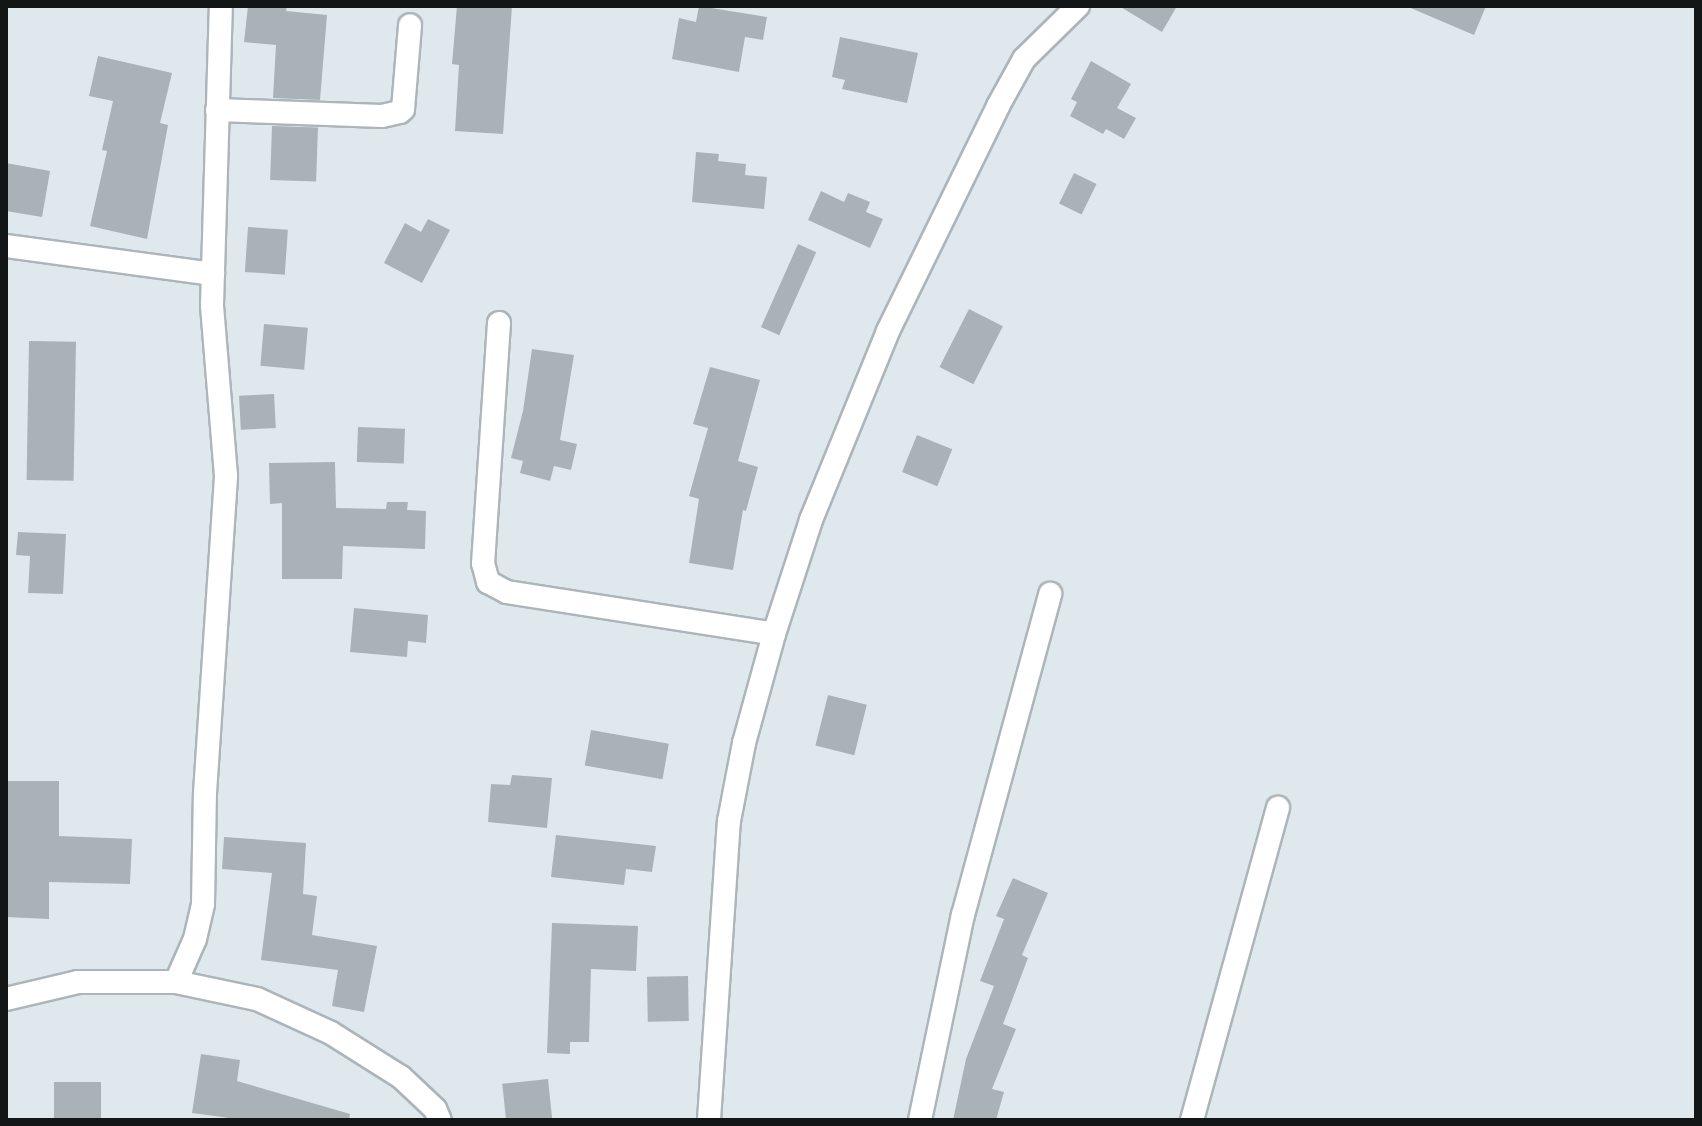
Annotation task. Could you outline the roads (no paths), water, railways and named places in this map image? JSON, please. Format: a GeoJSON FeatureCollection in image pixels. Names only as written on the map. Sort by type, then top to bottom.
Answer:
{"type":"FeatureCollection","features":[{"type":"Feature","properties":{"kind":"street"},"geometry":{"type":"LineString","coordinates":[[176,982],[195,939],[203,904],[205,793],[226,476],[213,274],[221,6]]}},
{"type":"Feature","properties":{"kind":"street"},"geometry":{"type":"LineString","coordinates":[[709,1120],[729,821],[744,743],[774,634],[811,520],[888,331],[949,202],[1024,59],[1078,6]]}},
{"type":"Feature","properties":{"kind":"street"},"geometry":{"type":"LineString","coordinates":[[217,110],[382,116],[400,112],[410,25]]}},
{"type":"Feature","properties":{"kind":"street"},"geometry":{"type":"LineString","coordinates":[[6,246],[213,274]]}},
{"type":"Feature","properties":{"kind":"street"},"geometry":{"type":"LineString","coordinates":[[499,323],[483,563],[488,582],[507,592],[774,634]]}},
{"type":"Feature","properties":{"kind":"street"},"geometry":{"type":"LineString","coordinates":[[920,1120],[963,915],[1050,594]]}},
{"type":"Feature","properties":{"kind":"street"},"geometry":{"type":"LineString","coordinates":[[1192,1120],[1278,808]]}},
{"type":"Feature","properties":{"kind":"street"},"geometry":{"type":"LineString","coordinates":[[6,999],[78,982],[176,982],[257,999],[331,1033],[401,1077],[435,1109],[440,1120]]}}]}
